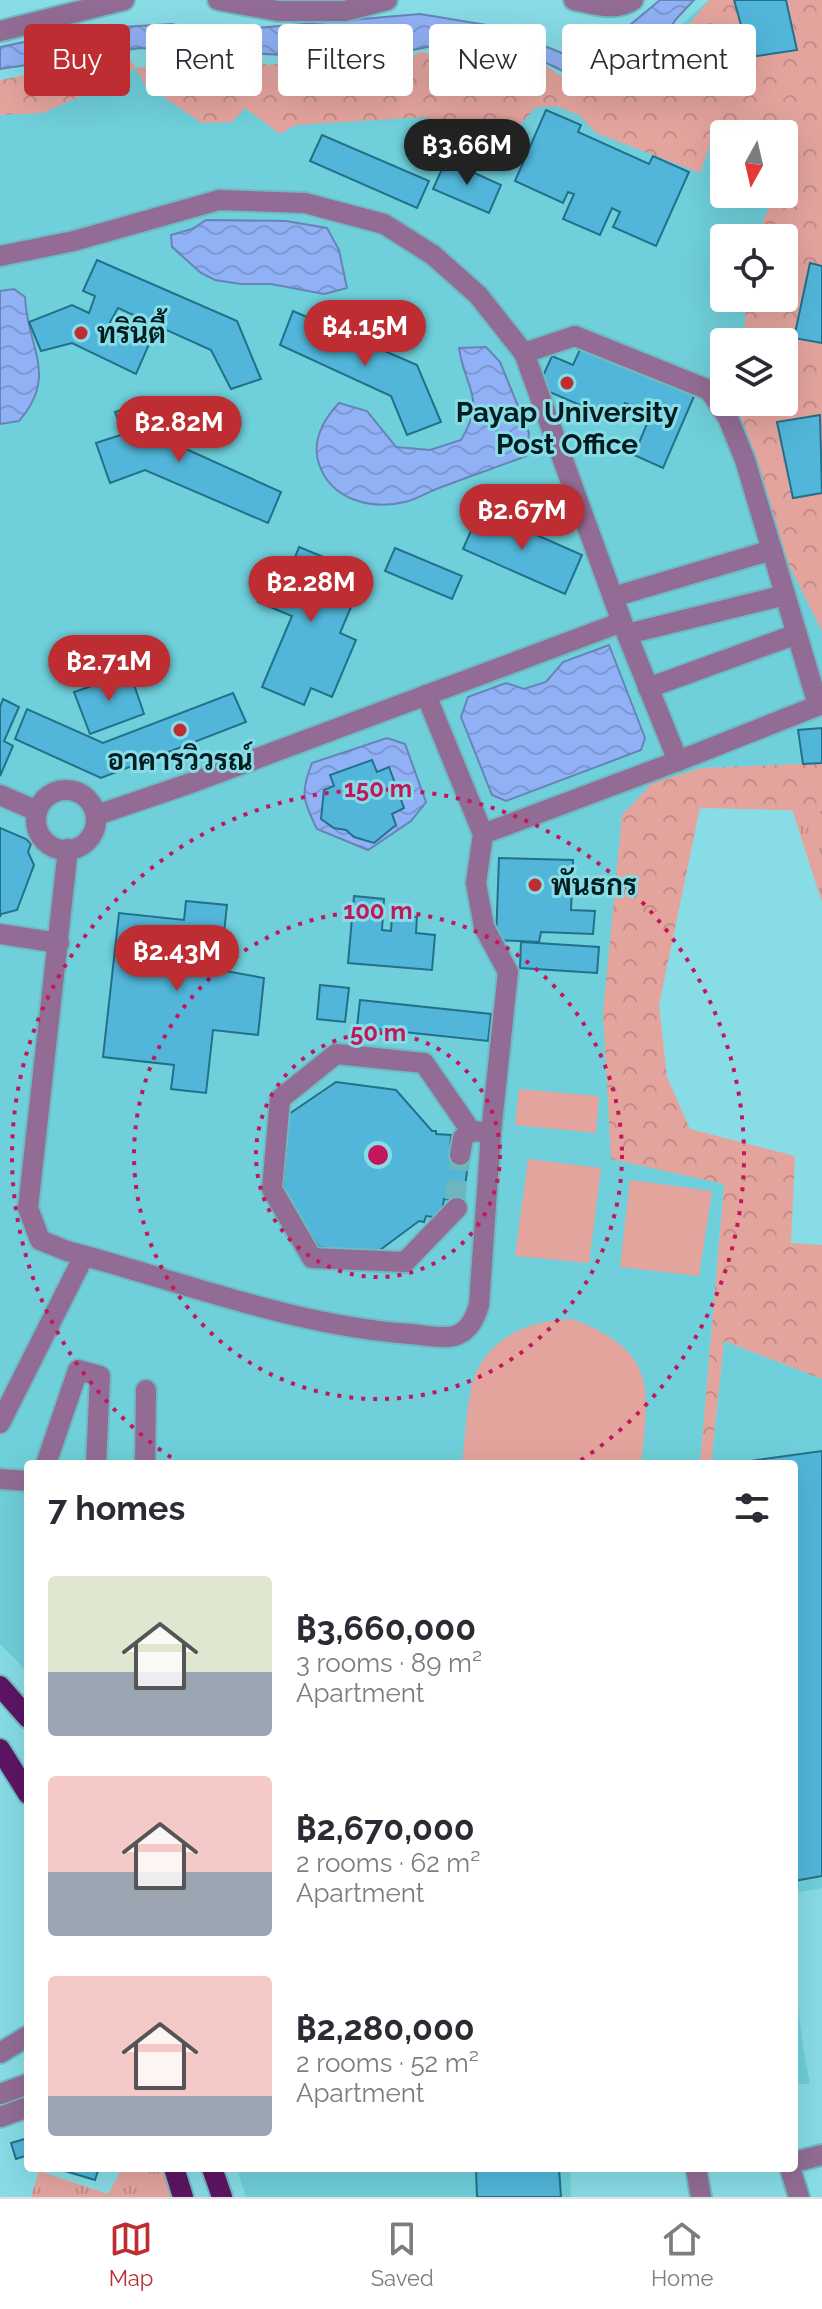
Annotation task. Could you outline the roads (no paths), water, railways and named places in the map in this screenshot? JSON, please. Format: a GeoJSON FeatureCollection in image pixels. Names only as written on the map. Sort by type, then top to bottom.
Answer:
{"type":"FeatureCollection","features":[{"type":"Feature","properties":{"kind":"main road"},"geometry":{"type":"LineString","coordinates":[[0,1686],[24,1713]]}},
{"type":"Feature","properties":{"kind":"main road"},"geometry":{"type":"LineString","coordinates":[[0,1749],[24,1788]]}},
{"type":"Feature","properties":{"kind":"main road"},"geometry":{"type":"LineString","coordinates":[[175,2172],[183,2197]]}},
{"type":"Feature","properties":{"kind":"main road"},"geometry":{"type":"LineString","coordinates":[[213,2172],[222,2197]]}},
{"type":"Feature","properties":{"kind":"street"},"geometry":{"type":"LineString","coordinates":[[0,31],[124,0]]}},
{"type":"Feature","properties":{"kind":"street"},"geometry":{"type":"LineString","coordinates":[[218,0],[278,11],[345,11],[387,0]]}},
{"type":"Feature","properties":{"kind":"street"},"geometry":{"type":"LineString","coordinates":[[574,0],[609,7],[628,4],[633,0]]}},
{"type":"Feature","properties":{"kind":"street"},"geometry":{"type":"LineString","coordinates":[[0,256],[74,241],[219,200],[305,203],[384,224],[433,255],[478,295],[524,353],[613,597],[678,761]]}},
{"type":"Feature","properties":{"kind":"street"},"geometry":{"type":"LineString","coordinates":[[483,834],[820,704],[745,460],[728,418],[709,390],[575,336],[524,353]]}},
{"type":"Feature","properties":{"kind":"street"},"geometry":{"type":"LineString","coordinates":[[613,597],[772,550]]}},
{"type":"Feature","properties":{"kind":"street"},"geometry":{"type":"LineString","coordinates":[[97,815],[426,695],[625,628],[785,595]]}},
{"type":"Feature","properties":{"kind":"street"},"geometry":{"type":"LineString","coordinates":[[648,688],[797,634]]}},
{"type":"Feature","properties":{"kind":"street"},"geometry":{"type":"LineString","coordinates":[[68,849],[28,1208],[40,1240],[84,1256],[309,1319],[393,1333],[453,1336],[467,1330],[479,1305],[484,1212],[481,1132],[508,972],[484,927],[481,912],[476,883],[483,834],[426,695]]}},
{"type":"Feature","properties":{"kind":"street"},"geometry":{"type":"LineString","coordinates":[[68,789],[87,797],[97,815],[96,827],[90,838],[80,846],[68,849],[54,847],[42,838],[36,825],[37,811],[49,794],[68,789]]}},
{"type":"Feature","properties":{"kind":"street"},"geometry":{"type":"LineString","coordinates":[[0,795],[37,811]]}},
{"type":"Feature","properties":{"kind":"street"},"geometry":{"type":"LineString","coordinates":[[0,934],[59,943]]}},
{"type":"Feature","properties":{"kind":"street"},"geometry":{"type":"LineString","coordinates":[[481,1132],[424,1063],[336,1054],[280,1099],[272,1189],[312,1258],[405,1262],[456,1204],[484,1212]]}},
{"type":"Feature","properties":{"kind":"street"},"geometry":{"type":"LineString","coordinates":[[460,1155],[463,1138],[481,1132]]}},
{"type":"Feature","properties":{"kind":"street"},"geometry":{"type":"LineString","coordinates":[[0,1423],[84,1256]]}},
{"type":"Feature","properties":{"kind":"street"},"geometry":{"type":"LineString","coordinates":[[47,1460],[78,1370],[100,1376],[96,1460]]}},
{"type":"Feature","properties":{"kind":"street"},"geometry":{"type":"LineString","coordinates":[[145,1460],[146,1390]]}},
{"type":"Feature","properties":{"kind":"street"},"geometry":{"type":"LineString","coordinates":[[0,1479],[24,1481]]}},
{"type":"Feature","properties":{"kind":"street"},"geometry":{"type":"LineString","coordinates":[[0,2053],[24,2038]]}},
{"type":"Feature","properties":{"kind":"street"},"geometry":{"type":"LineString","coordinates":[[1,2090],[24,2085]]}},
{"type":"Feature","properties":{"kind":"street"},"geometry":{"type":"LineString","coordinates":[[0,2117],[24,2108]]}},
{"type":"Feature","properties":{"kind":"street"},"geometry":{"type":"LineString","coordinates":[[798,2161],[822,2155]]}},
{"type":"Feature","properties":{"kind":"street"},"geometry":{"type":"LineString","coordinates":[[697,2172],[701,2197]]}},
{"type":"Feature","properties":{"kind":"street"},"geometry":{"type":"LineString","coordinates":[[791,2172],[799,2197]]}},
{"type":"Feature","properties":{"kind":"water"},"geometry":{"type":"Polygon","coordinates":[[[660,0],[694,0],[673,24],[631,24],[660,0]]]}},
{"type":"Feature","properties":{"kind":"water"},"geometry":{"type":"Polygon","coordinates":[[[420,14],[481,24],[429,24],[429,47],[413,50],[413,24],[304,24],[420,14]]]}},
{"type":"Feature","properties":{"kind":"water"},"geometry":{"type":"Polygon","coordinates":[[[130,26],[146,26],[146,48],[130,50],[130,26]]]}},
{"type":"Feature","properties":{"kind":"water"},"geometry":{"type":"Polygon","coordinates":[[[278,26],[278,55],[262,54],[262,28],[278,26]]]}},
{"type":"Feature","properties":{"kind":"water"},"geometry":{"type":"Polygon","coordinates":[[[24,42],[24,65],[0,69],[0,47],[24,42]]]}},
{"type":"Feature","properties":{"kind":"water"},"geometry":{"type":"Polygon","coordinates":[[[546,47],[562,53],[562,71],[546,63],[546,47]]]}},
{"type":"Feature","properties":{"kind":"water"},"geometry":{"type":"Polygon","coordinates":[[[206,220],[286,221],[327,228],[339,250],[347,288],[324,294],[271,284],[215,280],[201,273],[172,247],[171,235],[192,229],[206,220]]]}},
{"type":"Feature","properties":{"kind":"water"},"geometry":{"type":"Polygon","coordinates":[[[14,289],[25,297],[39,375],[31,405],[19,421],[0,424],[0,291],[14,289]]]}},
{"type":"Feature","properties":{"kind":"water"},"geometry":{"type":"Polygon","coordinates":[[[486,347],[500,362],[529,433],[526,456],[409,501],[392,504],[354,500],[333,486],[319,464],[317,447],[324,423],[339,403],[367,411],[396,447],[430,450],[461,440],[469,425],[473,403],[459,348],[486,347]]]}},
{"type":"Feature","properties":{"kind":"water"},"geometry":{"type":"Polygon","coordinates":[[[609,645],[645,738],[641,750],[506,801],[492,795],[461,717],[468,697],[506,683],[524,689],[546,682],[563,662],[609,645]]]}},
{"type":"Feature","properties":{"kind":"water"},"geometry":{"type":"Polygon","coordinates":[[[387,738],[405,744],[426,802],[411,821],[368,850],[317,829],[305,797],[312,763],[387,738]]]}},
{"type":"Feature","properties":{"kind":"tunnel"},"geometry":{"type":"LineString","coordinates":[[455,1200],[460,1155]]}},
{"type":"Feature","properties":{"kind":"place","name":"ทรินิตี้"},"geometry":{"type":"Point","coordinates":[81,333]}},
{"type":"Feature","properties":{"kind":"place","name":"Payap University Post Office"},"geometry":{"type":"Point","coordinates":[567,383]}},
{"type":"Feature","properties":{"kind":"place","name":"อาคารวิวรณ์"},"geometry":{"type":"Point","coordinates":[180,730]}},
{"type":"Feature","properties":{"kind":"place","name":"พันธกร"},"geometry":{"type":"Point","coordinates":[535,885]}}]}
